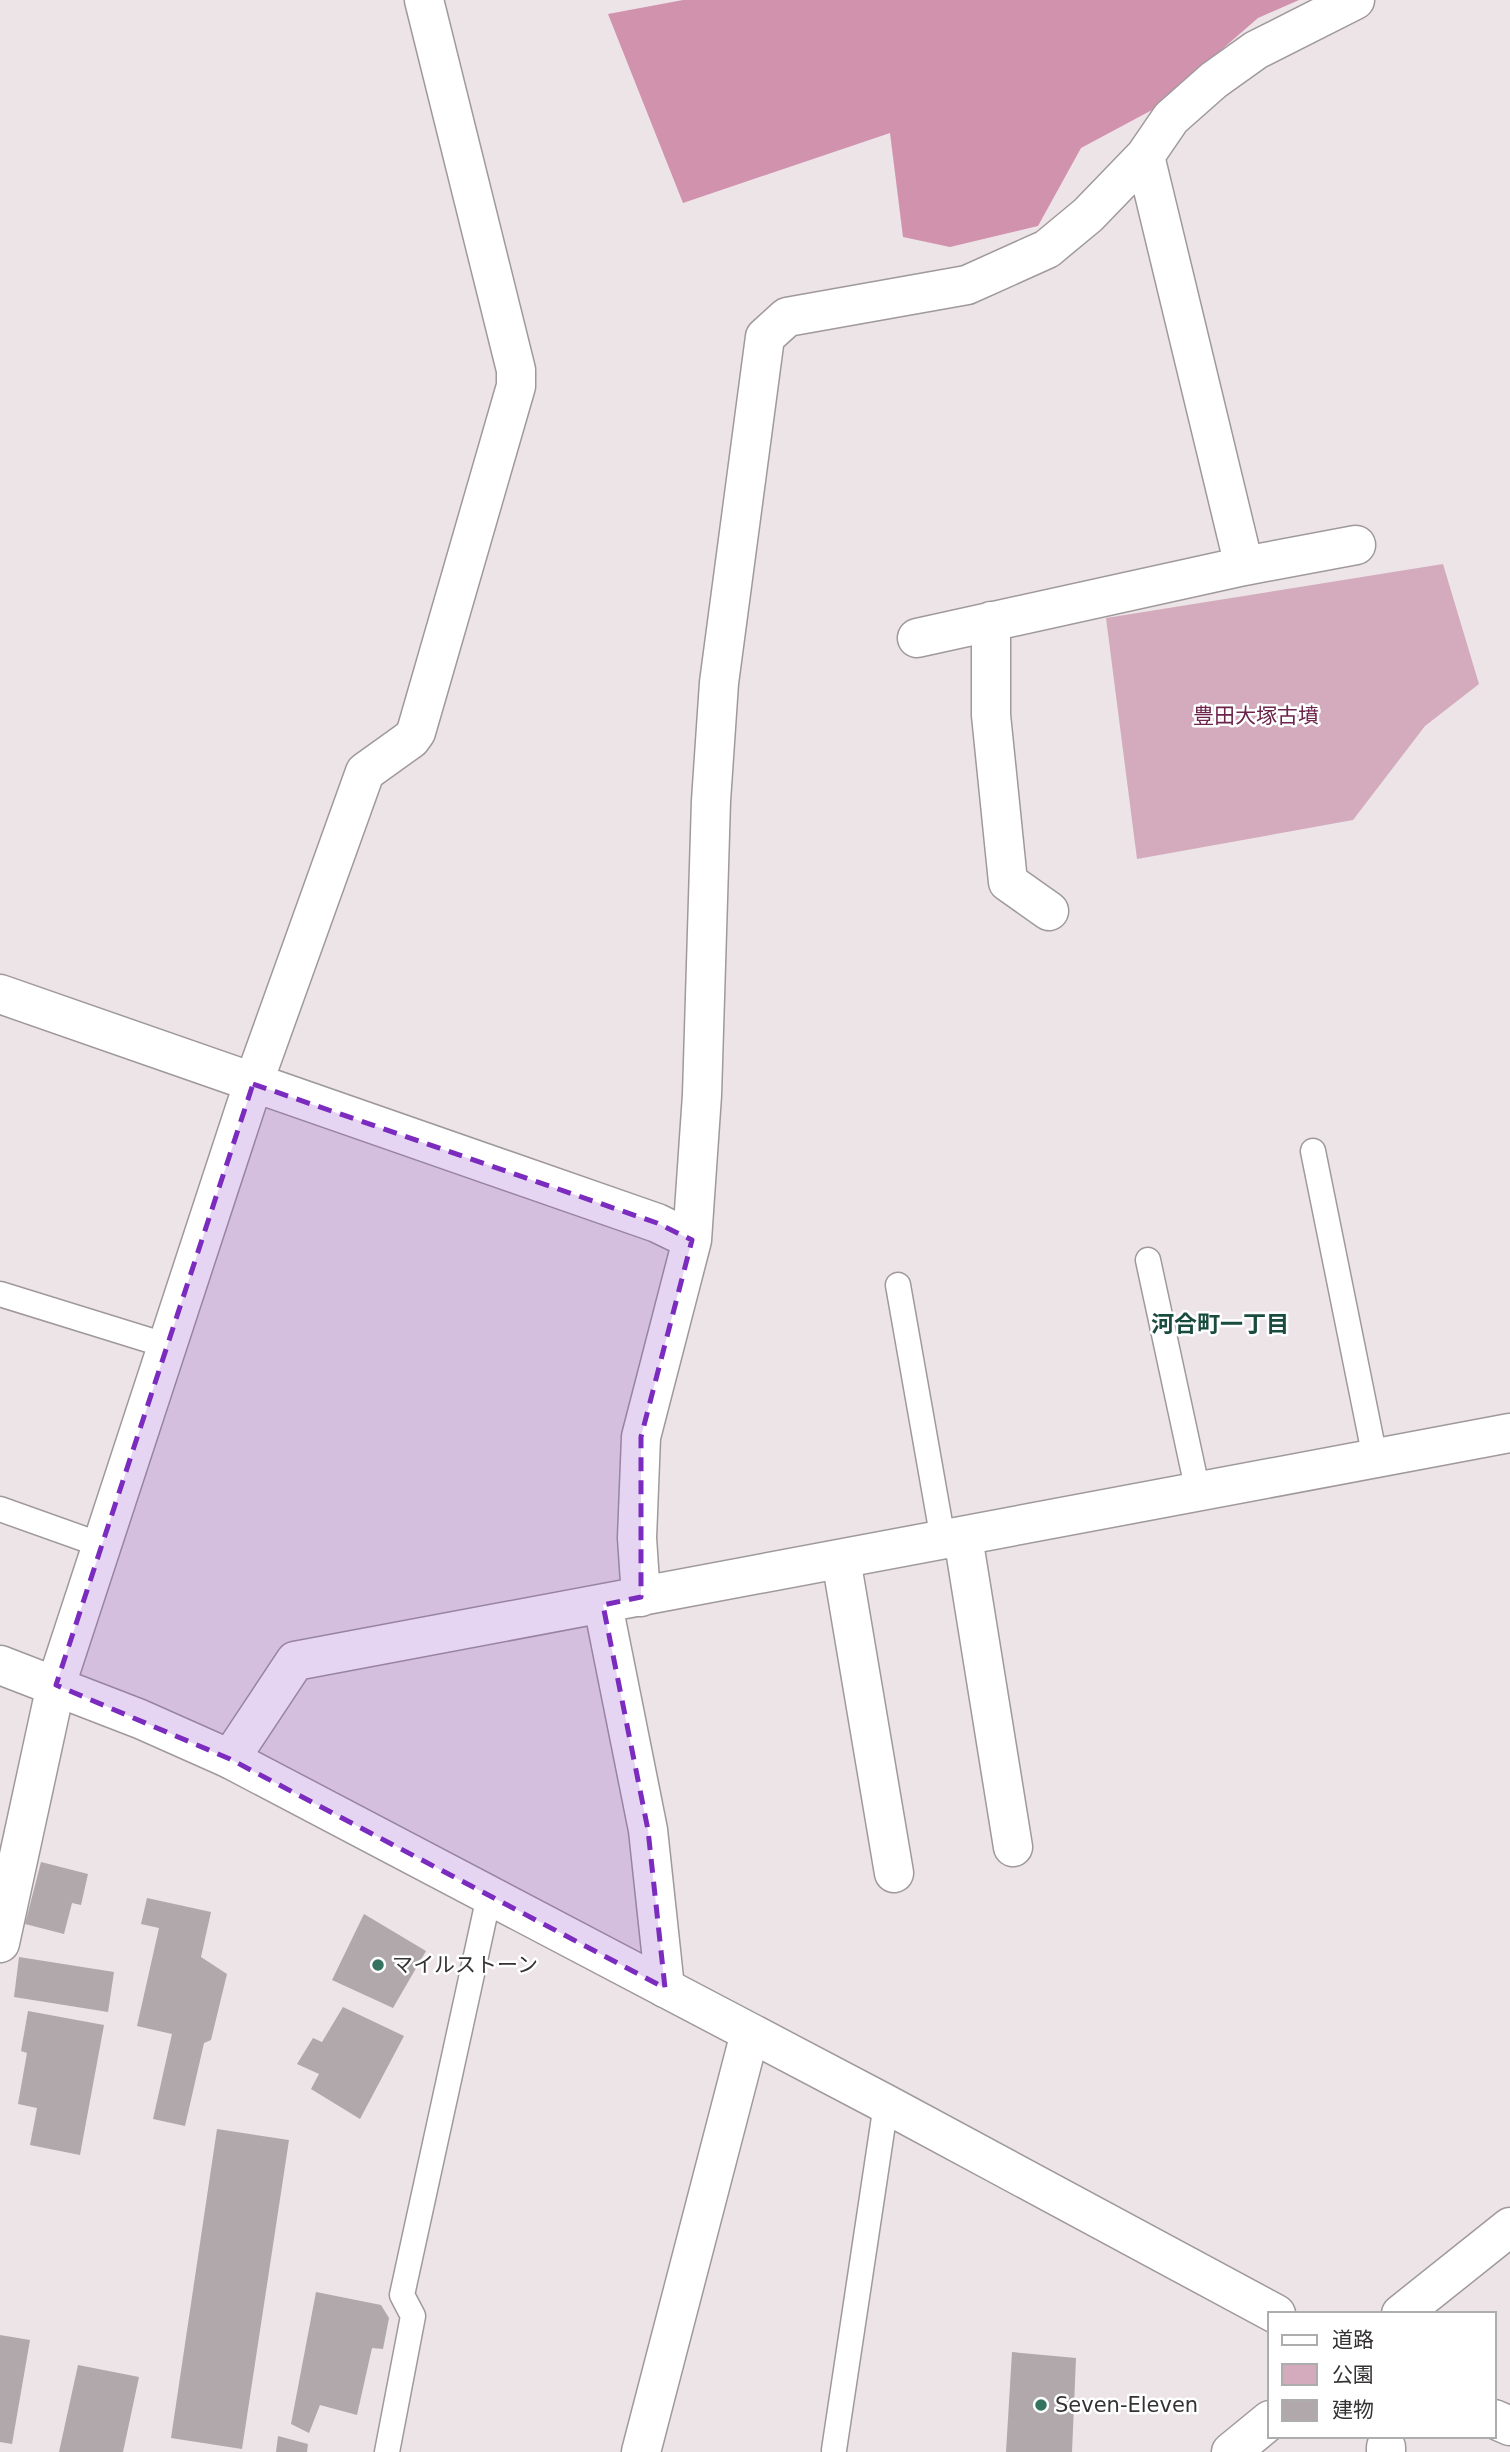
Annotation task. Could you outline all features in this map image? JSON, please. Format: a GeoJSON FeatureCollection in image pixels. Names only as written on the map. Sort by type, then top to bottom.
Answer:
{"type":"FeatureCollection","features":[{"type":"Feature","properties":{"kind":"street"},"geometry":{"type":"LineString","coordinates":[[0,1943],[56,1685],[253,1084],[365,772],[416,733],[516,386],[516,370],[424,0]]}},
{"type":"Feature","properties":{"kind":"street"},"geometry":{"type":"LineString","coordinates":[[640,1597],[637,1538],[641,1437],[692,1240],[702,1095],[711,801],[719,682],[765,337],[787,317],[967,285],[1047,249],[1088,215],[1145,156],[1171,118],[1214,80],[1256,50],[1355,0]]}},
{"type":"Feature","properties":{"kind":"street"},"geometry":{"type":"LineString","coordinates":[[1145,156],[1244,566]]}},
{"type":"Feature","properties":{"kind":"street"},"geometry":{"type":"LineString","coordinates":[[918,638],[1244,566],[1356,545]]}},
{"type":"Feature","properties":{"kind":"street"},"geometry":{"type":"LineString","coordinates":[[991,621],[992,715],[1008,882],[1049,911]]}},
{"type":"Feature","properties":{"kind":"street"},"geometry":{"type":"LineString","coordinates":[[0,994],[657,1223],[692,1240]]}},
{"type":"Feature","properties":{"kind":"street"},"geometry":{"type":"LineString","coordinates":[[230,1759],[295,1661],[1510,1433]]}},
{"type":"Feature","properties":{"kind":"street"},"geometry":{"type":"LineString","coordinates":[[953,1538],[1013,1847]]}},
{"type":"Feature","properties":{"kind":"street"},"geometry":{"type":"LineString","coordinates":[[841,1559],[894,1873]]}},
{"type":"Feature","properties":{"kind":"street"},"geometry":{"type":"LineString","coordinates":[[603,1605],[648,1830],[665,1988]]}},
{"type":"Feature","properties":{"kind":"street"},"geometry":{"type":"LineString","coordinates":[[0,1665],[140,1719],[230,1759],[886,2104],[1272,2312]]}},
{"type":"Feature","properties":{"kind":"street"},"geometry":{"type":"LineString","coordinates":[[641,2452],[750,2033]]}},
{"type":"Feature","properties":{"kind":"street"},"geometry":{"type":"LineString","coordinates":[[1404,2312],[1510,2227]]}},
{"type":"Feature","properties":{"kind":"street"},"geometry":{"type":"LineString","coordinates":[[1231,2452],[1268,2422]]}},
{"type":"Feature","properties":{"kind":"lane"},"geometry":{"type":"LineString","coordinates":[[1313,1151],[1375,1458]]}},
{"type":"Feature","properties":{"kind":"lane"},"geometry":{"type":"LineString","coordinates":[[1148,1260],[1198,1492]]}},
{"type":"Feature","properties":{"kind":"lane"},"geometry":{"type":"LineString","coordinates":[[898,1285],[953,1538]]}},
{"type":"Feature","properties":{"kind":"lane"},"geometry":{"type":"LineString","coordinates":[[0,1294],[168,1346]]}},
{"type":"Feature","properties":{"kind":"lane"},"geometry":{"type":"LineString","coordinates":[[0,1509],[101,1545]]}},
{"type":"Feature","properties":{"kind":"lane"},"geometry":{"type":"LineString","coordinates":[[387,2452],[413,2316],[402,2295],[489,1896]]}},
{"type":"Feature","properties":{"kind":"lane"},"geometry":{"type":"LineString","coordinates":[[834,2450],[886,2104]]}},
{"type":"Feature","properties":{"kind":"highlighted area"},"geometry":{"type":"Polygon","coordinates":[[[253,1084],[657,1223],[692,1240],[641,1437],[641,1597],[603,1605],[648,1830],[665,1988],[230,1759],[56,1685],[253,1084]]]}},
{"type":"Feature","properties":{"kind":"green space","name":"豊田大塚古墳"},"geometry":{"type":"Polygon","coordinates":[[[1443,564],[1479,684],[1425,726],[1353,820],[1137,859],[1106,618],[1443,564]]]}},
{"type":"Feature","properties":{"kind":"shaded area"},"geometry":{"type":"Polygon","coordinates":[[[683,0],[1299,0],[1258,18],[1152,110],[1081,148],[1038,226],[950,247],[903,237],[890,133],[683,203],[608,14],[683,0]]]}},
{"type":"Feature","properties":{"kind":"building"},"geometry":{"type":"Polygon","coordinates":[[[41,1862],[88,1874],[81,1905],[72,1903],[64,1934],[25,1924],[41,1862]]]}},
{"type":"Feature","properties":{"kind":"building"},"geometry":{"type":"Polygon","coordinates":[[[147,1898],[211,1912],[201,1957],[227,1974],[211,2040],[204,2043],[185,2126],[153,2119],[172,2034],[137,2026],[159,1928],[141,1924],[147,1898]]]}},
{"type":"Feature","properties":{"kind":"building","name":"マイルストーン"},"geometry":{"type":"Polygon","coordinates":[[[364,1914],[426,1951],[393,2008],[332,1980],[364,1914]]]}},
{"type":"Feature","properties":{"kind":"building"},"geometry":{"type":"Polygon","coordinates":[[[19,1957],[114,1972],[108,2012],[14,1997],[19,1957]]]}},
{"type":"Feature","properties":{"kind":"building"},"geometry":{"type":"Polygon","coordinates":[[[343,2007],[404,2036],[360,2119],[311,2089],[319,2074],[297,2064],[313,2038],[322,2042],[343,2007]]]}},
{"type":"Feature","properties":{"kind":"building"},"geometry":{"type":"Polygon","coordinates":[[[28,2011],[104,2025],[80,2155],[30,2145],[37,2108],[18,2104],[27,2053],[21,2051],[28,2011]]]}},
{"type":"Feature","properties":{"kind":"building"},"geometry":{"type":"Polygon","coordinates":[[[217,2129],[289,2140],[242,2449],[171,2438],[217,2129]]]}},
{"type":"Feature","properties":{"kind":"building"},"geometry":{"type":"Polygon","coordinates":[[[316,2292],[381,2305],[389,2318],[383,2349],[372,2348],[357,2415],[320,2405],[309,2433],[291,2424],[316,2292]]]}},
{"type":"Feature","properties":{"kind":"building"},"geometry":{"type":"Polygon","coordinates":[[[0,2335],[30,2340],[12,2444],[0,2442],[0,2335]]]}},
{"type":"Feature","properties":{"kind":"building","name":"Seven-Eleven"},"geometry":{"type":"Polygon","coordinates":[[[1012,2352],[1076,2358],[1072,2452],[1006,2452],[1012,2352]]]}},
{"type":"Feature","properties":{"kind":"building"},"geometry":{"type":"Polygon","coordinates":[[[78,2365],[139,2377],[123,2452],[59,2452],[78,2365]]]}},
{"type":"Feature","properties":{"kind":"building"},"geometry":{"type":"Polygon","coordinates":[[[278,2436],[308,2444],[307,2452],[276,2452],[278,2436]]]}},
{"type":"Feature","properties":{"kind":"place","name":"マイルストーン"},"geometry":{"type":"Point","coordinates":[378,1965]}},
{"type":"Feature","properties":{"kind":"place","name":"Seven-Eleven"},"geometry":{"type":"Point","coordinates":[1041,2405]}},
{"type":"Feature","properties":{"kind":"district","name":"河合町一丁目"},"geometry":{"type":"Point","coordinates":[1220,1324]}}]}
